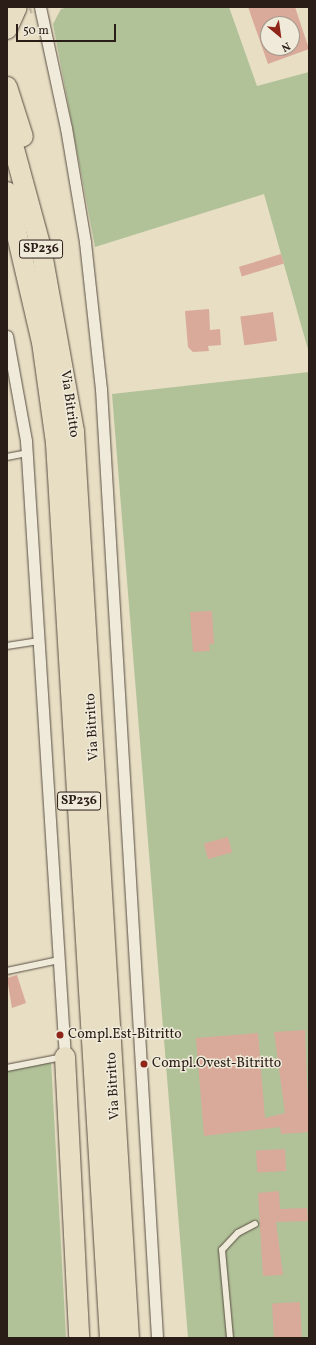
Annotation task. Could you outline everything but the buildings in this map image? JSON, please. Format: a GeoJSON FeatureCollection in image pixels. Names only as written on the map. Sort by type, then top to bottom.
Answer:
{"type":"FeatureCollection","features":[{"type":"Feature","properties":{"kind":"highway"},"geometry":{"type":"LineString","coordinates":[[7,29],[17,7]]}},
{"type":"Feature","properties":{"kind":"highway"},"geometry":{"type":"LineString","coordinates":[[7,87],[29,157],[56,264],[63,302],[65,376]]}},
{"type":"Feature","properties":{"kind":"highway","name":"Via Bitritto"},"geometry":{"type":"LineString","coordinates":[[7,123],[39,241],[65,376],[79,484],[129,1338]]}},
{"type":"Feature","properties":{"kind":"highway","name":"Via Bitritto"},"geometry":{"type":"LineString","coordinates":[[7,192],[26,266],[42,342],[60,489],[110,1338]]}},
{"type":"Feature","properties":{"kind":"highway"},"geometry":{"type":"LineString","coordinates":[[7,224],[26,266]]}},
{"type":"Feature","properties":{"kind":"highway"},"geometry":{"type":"LineString","coordinates":[[65,1057],[79,1338]]}},
{"type":"Feature","properties":{"kind":"street"},"geometry":{"type":"LineString","coordinates":[[40,7],[66,128],[82,227],[101,389],[157,1338]]}},
{"type":"Feature","properties":{"kind":"street"},"geometry":{"type":"LineString","coordinates":[[7,336],[27,453],[65,1057]]}},
{"type":"Feature","properties":{"kind":"lane"},"geometry":{"type":"LineString","coordinates":[[7,457],[27,453]]}},
{"type":"Feature","properties":{"kind":"lane"},"geometry":{"type":"LineString","coordinates":[[7,646],[39,641]]}},
{"type":"Feature","properties":{"kind":"lane"},"geometry":{"type":"LineString","coordinates":[[7,971],[59,960]]}},
{"type":"Feature","properties":{"kind":"lane"},"geometry":{"type":"LineString","coordinates":[[7,1068],[65,1057]]}},
{"type":"Feature","properties":{"kind":"lane"},"geometry":{"type":"LineString","coordinates":[[230,1338],[222,1250],[238,1233],[255,1224]]}},
{"type":"Feature","properties":{"kind":"green space"},"geometry":{"type":"Polygon","coordinates":[[[69,7],[229,7],[257,86],[309,72],[309,353],[264,194],[95,247],[53,24],[61,9],[69,7]]]}},
{"type":"Feature","properties":{"kind":"green space"},"geometry":{"type":"Polygon","coordinates":[[[309,372],[309,1338],[188,1338],[112,394],[309,372]]]}},
{"type":"Feature","properties":{"kind":"green space"},"geometry":{"type":"Polygon","coordinates":[[[51,1060],[66,1338],[7,1338],[7,1068],[51,1060]]]}},
{"type":"Feature","properties":{"kind":"tunnel"},"geometry":{"type":"LineString","coordinates":[[13,13],[31,7]]}},
{"type":"Feature","properties":{"kind":"place","name":"Compl.Est-Bitritto"},"geometry":{"type":"Point","coordinates":[60,1035]}},
{"type":"Feature","properties":{"kind":"place","name":"Compl.Ovest-Bitritto"},"geometry":{"type":"Point","coordinates":[144,1064]}}]}
